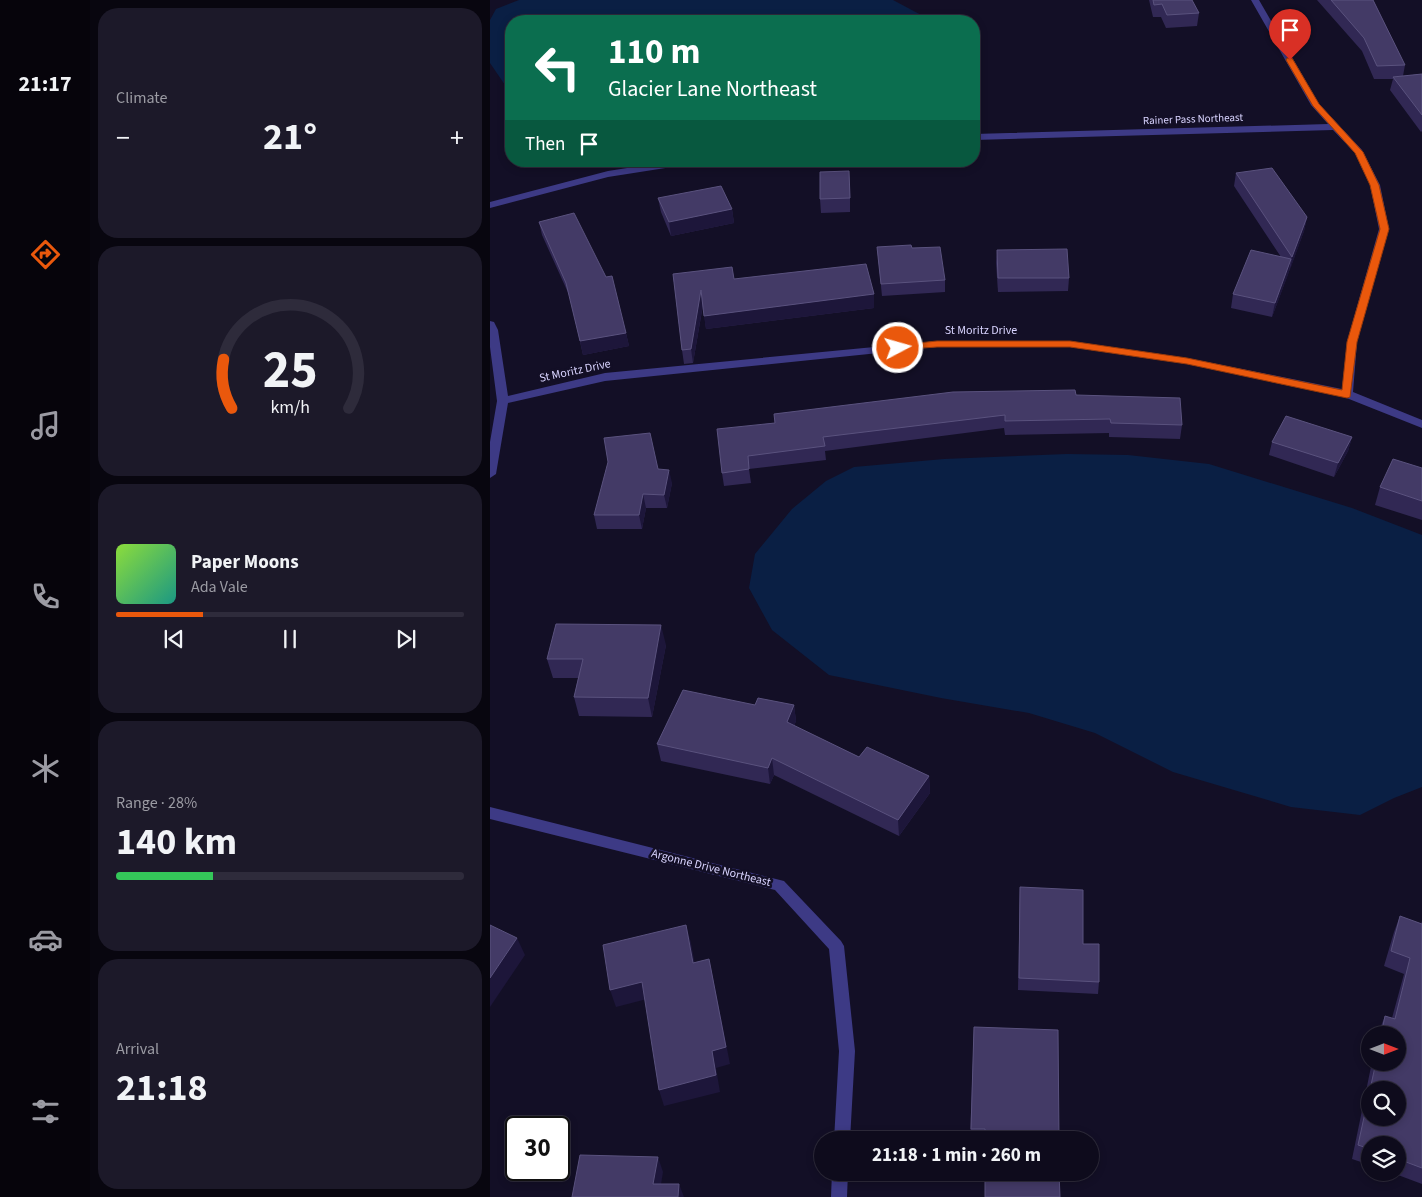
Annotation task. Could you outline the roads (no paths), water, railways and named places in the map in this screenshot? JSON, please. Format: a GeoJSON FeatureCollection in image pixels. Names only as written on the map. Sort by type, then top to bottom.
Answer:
{"type":"FeatureCollection","features":[{"type":"Feature","properties":{"kind":"street"},"geometry":{"type":"LineString","coordinates":[[1255,0],[1315,105],[1359,152],[1375,185],[1384,229],[1352,342],[1347,394]]}},
{"type":"Feature","properties":{"kind":"street","name":"Rainer Pass Northeast"},"geometry":{"type":"LineString","coordinates":[[980,137],[1336,127]]}},
{"type":"Feature","properties":{"kind":"street"},"geometry":{"type":"LineString","coordinates":[[490,205],[608,174],[653,167]]}},
{"type":"Feature","properties":{"kind":"street"},"geometry":{"type":"LineString","coordinates":[[490,324],[494,330],[504,401],[490,474]]}},
{"type":"Feature","properties":{"kind":"street","name":"St Moritz Drive"},"geometry":{"type":"LineString","coordinates":[[504,401],[605,377],[937,344],[1070,344],[1187,361],[1347,394],[1422,424]]}},
{"type":"Feature","properties":{"kind":"street","name":"Argonne Drive Northeast"},"geometry":{"type":"LineString","coordinates":[[490,813],[779,885],[836,946],[847,1051],[843,1131]]}},
{"type":"Feature","properties":{"kind":"street"},"geometry":{"type":"LineString","coordinates":[[839,1197],[840,1181]]}},
{"type":"Feature","properties":{"kind":"water"},"geometry":{"type":"Polygon","coordinates":[[[519,0],[893,0],[921,15],[505,15],[505,85],[490,63],[490,20],[496,9],[519,0]]]}},
{"type":"Feature","properties":{"kind":"water"},"geometry":{"type":"Polygon","coordinates":[[[1067,454],[1128,455],[1209,464],[1352,508],[1422,535],[1422,787],[1360,815],[1291,807],[1173,772],[1095,733],[1029,713],[941,698],[829,675],[772,630],[749,588],[755,554],[792,509],[826,481],[854,467],[944,459],[1067,454]]]}}]}
